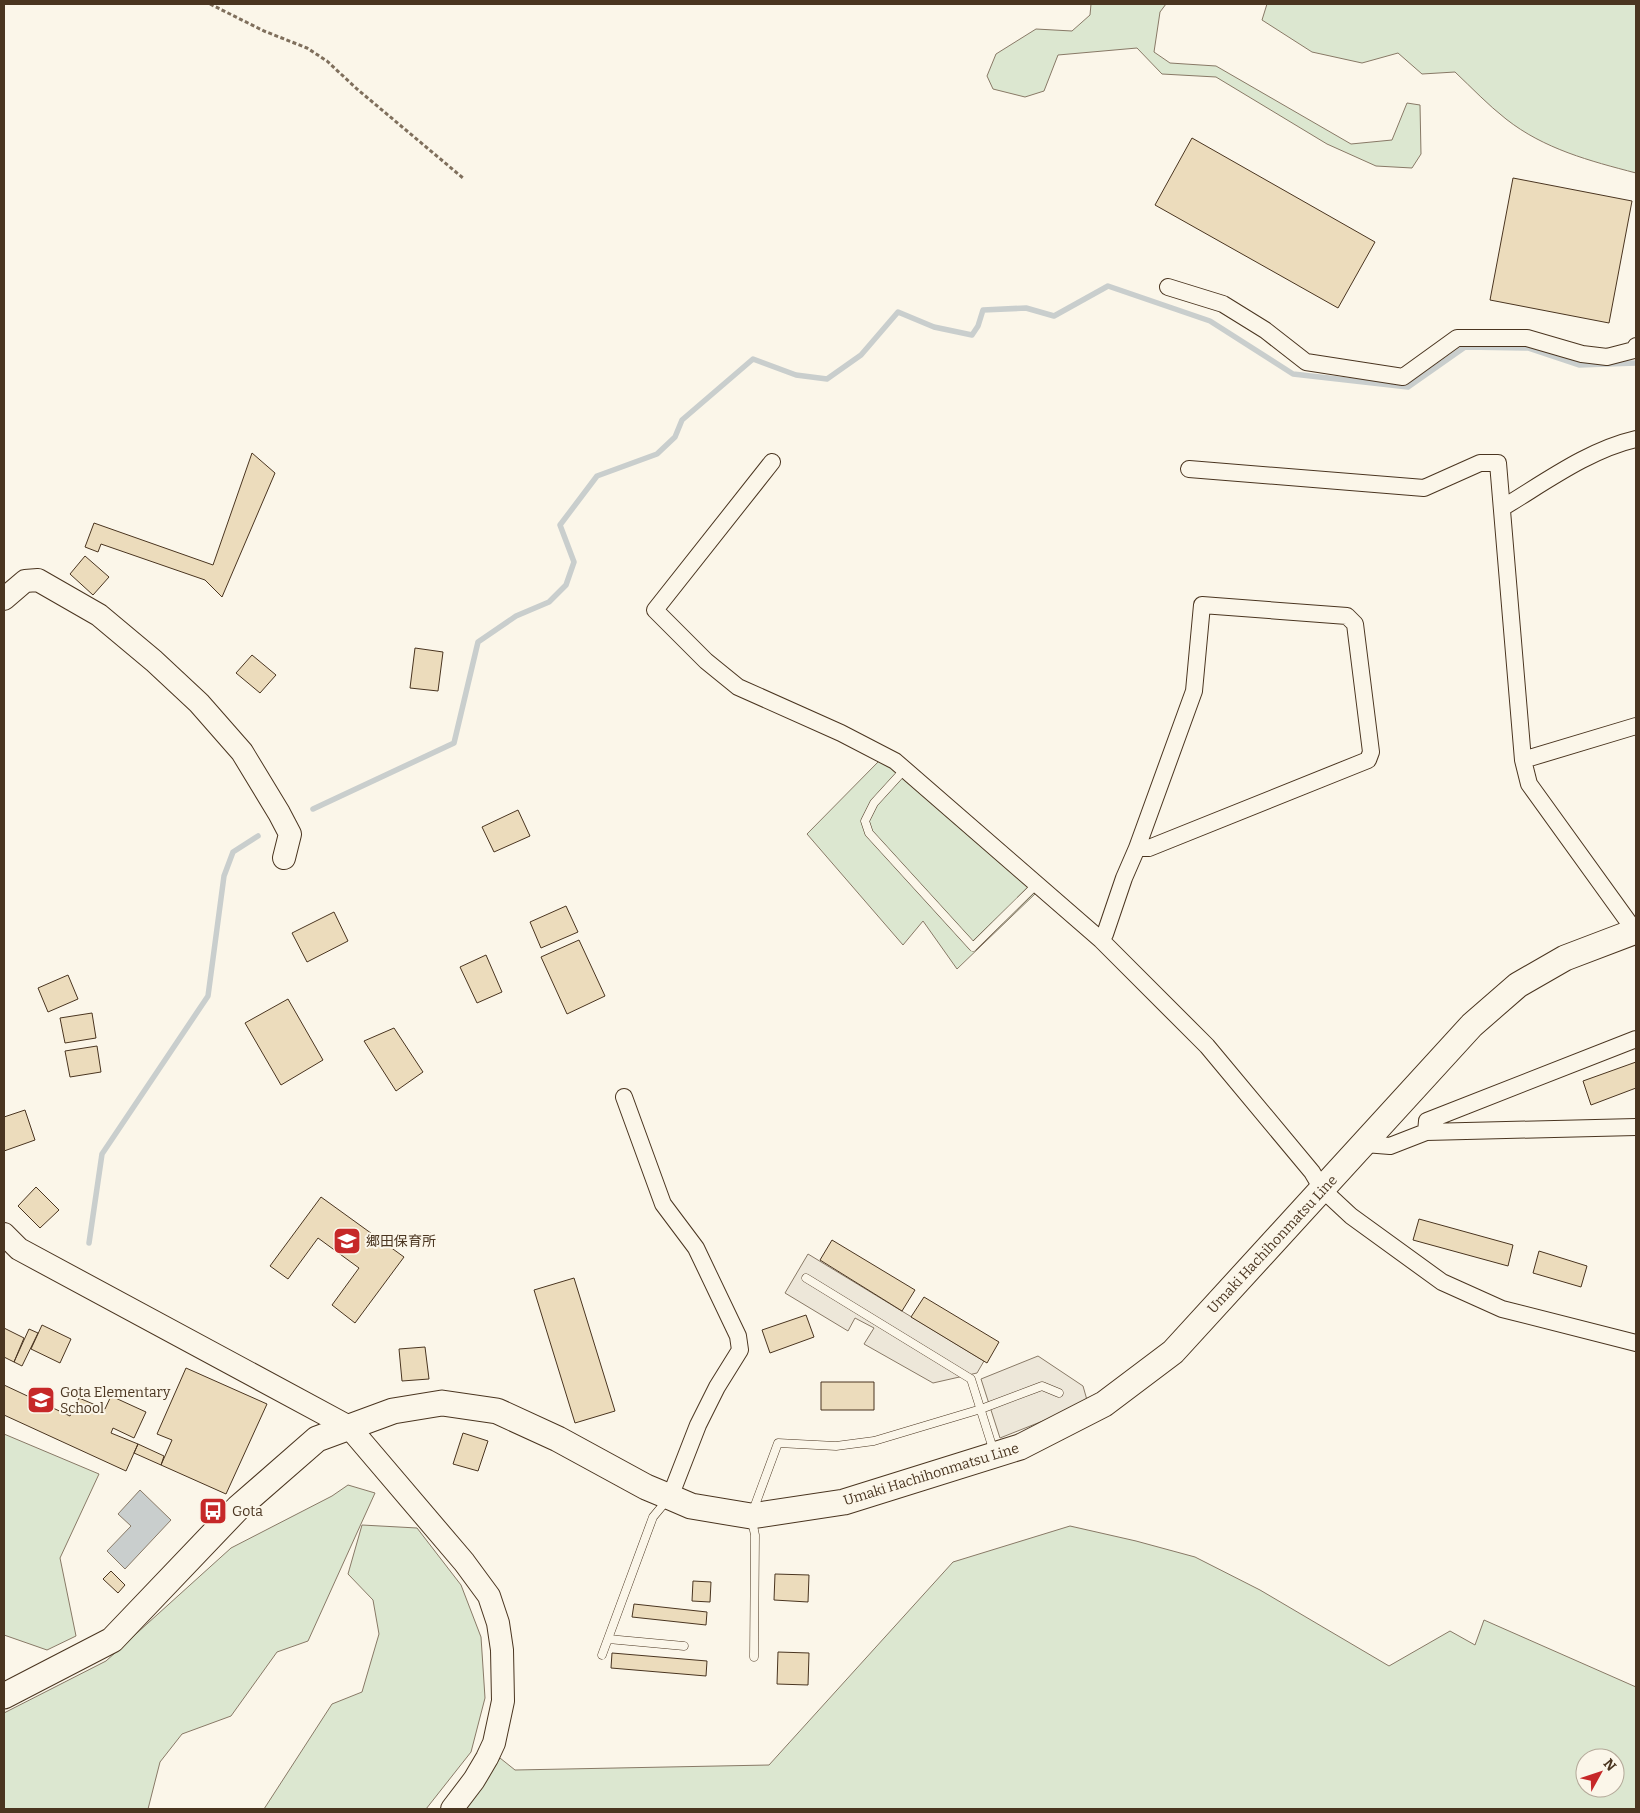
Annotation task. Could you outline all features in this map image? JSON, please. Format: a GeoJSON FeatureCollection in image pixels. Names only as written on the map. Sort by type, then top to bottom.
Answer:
{"type":"FeatureCollection","features":[{"type":"Feature","properties":{"kind":"main road","name":"Umaki Hachihonmatsu Line"},"geometry":{"type":"LineString","coordinates":[[4,1696],[112,1640],[238,1508],[317,1439],[393,1411],[442,1403],[497,1411],[558,1439],[670,1498],[691,1506],[751,1516],[844,1502],[1020,1446],[1104,1404],[1173,1352],[1472,1025],[1518,985],[1565,958],[1636,931]]}},
{"type":"Feature","properties":{"kind":"street"},"geometry":{"type":"LineString","coordinates":[[1168,287],[1223,304],[1265,330],[1306,362],[1403,377],[1457,338],[1527,338],[1582,354],[1607,357],[1634,350],[1636,346]]}},
{"type":"Feature","properties":{"kind":"street"},"geometry":{"type":"LineString","coordinates":[[1502,508],[1580,461],[1618,443],[1636,439]]}},
{"type":"Feature","properties":{"kind":"street"},"geometry":{"type":"LineString","coordinates":[[772,462],[654,610],[706,661],[738,686],[841,732],[895,760],[1101,940],[1207,1046],[1312,1172],[1322,1189],[1351,1216],[1442,1282],[1502,1309],[1636,1342]]}},
{"type":"Feature","properties":{"kind":"street"},"geometry":{"type":"LineString","coordinates":[[1189,469],[1424,488],[1480,463],[1498,463],[1523,760],[1529,784],[1636,931]]}},
{"type":"Feature","properties":{"kind":"street"},"geometry":{"type":"LineString","coordinates":[[4,599],[25,581],[38,580],[99,615],[154,661],[199,703],[242,752],[290,834],[284,858]]}},
{"type":"Feature","properties":{"kind":"street"},"geometry":{"type":"LineString","coordinates":[[1101,940],[1105,934],[1194,691],[1202,605],[1347,616],[1354,624],[1371,752],[1368,760],[1149,848],[1137,848]]}},
{"type":"Feature","properties":{"kind":"street"},"geometry":{"type":"LineString","coordinates":[[1523,760],[1636,726]]}},
{"type":"Feature","properties":{"kind":"street"},"geometry":{"type":"LineString","coordinates":[[1426,1132],[1427,1121],[1636,1039]]}},
{"type":"Feature","properties":{"kind":"street"},"geometry":{"type":"LineString","coordinates":[[624,1097],[663,1204],[696,1248],[738,1336],[740,1350],[717,1387],[698,1425],[670,1498]]}},
{"type":"Feature","properties":{"kind":"street"},"geometry":{"type":"LineString","coordinates":[[1365,1144],[1390,1146],[1426,1132],[1636,1127]]}},
{"type":"Feature","properties":{"kind":"street"},"geometry":{"type":"LineString","coordinates":[[4,1234],[19,1249],[349,1427],[464,1562],[489,1596],[498,1623],[502,1650],[503,1701],[494,1743],[474,1780],[452,1809]]}},
{"type":"Feature","properties":{"kind":"lane"},"geometry":{"type":"LineString","coordinates":[[905,769],[874,804],[865,821],[868,833],[973,946],[1037,884]]}},
{"type":"Feature","properties":{"kind":"lane"},"geometry":{"type":"LineString","coordinates":[[806,1278],[971,1379],[995,1454]]}},
{"type":"Feature","properties":{"kind":"lane"},"geometry":{"type":"LineString","coordinates":[[754,1657],[755,1535],[751,1516],[778,1443],[836,1446],[874,1441],[981,1409],[1042,1386],[1059,1393]]}},
{"type":"Feature","properties":{"kind":"lane"},"geometry":{"type":"LineString","coordinates":[[602,1655],[653,1517],[670,1498]]}},
{"type":"Feature","properties":{"kind":"lane"},"geometry":{"type":"LineString","coordinates":[[608,1639],[684,1646]]}},
{"type":"Feature","properties":{"kind":"path"},"geometry":{"type":"LineString","coordinates":[[210,4],[264,31],[307,48],[327,61],[357,89],[463,178]]}},
{"type":"Feature","properties":{"kind":"green space"},"geometry":{"type":"Polygon","coordinates":[[[1091,4],[1166,4],[1160,12],[1154,52],[1170,63],[1216,66],[1351,144],[1392,140],[1407,103],[1420,105],[1421,154],[1412,168],[1376,166],[1327,144],[1216,77],[1162,74],[1137,48],[1058,55],[1044,91],[1025,97],[993,89],[987,76],[996,54],[1036,29],[1072,31],[1090,15],[1091,4]]]}},
{"type":"Feature","properties":{"kind":"green space"},"geometry":{"type":"Polygon","coordinates":[[[1267,4],[1636,4],[1636,173],[1585,159],[1536,138],[1499,114],[1455,72],[1422,74],[1398,53],[1362,63],[1312,52],[1262,20],[1267,4]]]}},
{"type":"Feature","properties":{"kind":"green space"},"geometry":{"type":"Polygon","coordinates":[[[881,759],[1037,892],[957,969],[923,921],[903,945],[807,834],[881,759]]]}},
{"type":"Feature","properties":{"kind":"green space"},"geometry":{"type":"Polygon","coordinates":[[[4,1434],[99,1474],[60,1558],[76,1636],[47,1650],[4,1635],[4,1434]]]}},
{"type":"Feature","properties":{"kind":"green space"},"geometry":{"type":"Polygon","coordinates":[[[348,1485],[375,1493],[308,1641],[277,1652],[231,1716],[182,1734],[160,1762],[148,1809],[4,1809],[4,1713],[106,1661],[231,1548],[332,1496],[348,1485]]]}},
{"type":"Feature","properties":{"kind":"green space"},"geometry":{"type":"Polygon","coordinates":[[[362,1525],[417,1528],[461,1585],[481,1637],[485,1698],[471,1752],[426,1809],[264,1809],[332,1704],[362,1692],[379,1634],[373,1600],[348,1574],[362,1525]]]}},
{"type":"Feature","properties":{"kind":"green space"},"geometry":{"type":"Polygon","coordinates":[[[1070,1526],[1195,1557],[1260,1590],[1389,1666],[1450,1631],[1475,1645],[1484,1620],[1636,1687],[1636,1809],[466,1809],[500,1758],[515,1770],[769,1765],[953,1562],[1070,1526]]]}},
{"type":"Feature","properties":{"kind":"shaded area"},"geometry":{"type":"Polygon","coordinates":[[[808,1254],[984,1361],[977,1373],[933,1383],[864,1344],[874,1328],[855,1318],[848,1331],[785,1293],[808,1254]]]}},
{"type":"Feature","properties":{"kind":"shaded area"},"geometry":{"type":"Polygon","coordinates":[[[1038,1356],[1083,1386],[1087,1400],[1058,1415],[1000,1438],[981,1379],[1038,1356]]]}},
{"type":"Feature","properties":{"kind":"shaded area"},"geometry":{"type":"Polygon","coordinates":[[[140,1490],[171,1520],[125,1569],[107,1551],[131,1526],[118,1514],[140,1490]]]}},
{"type":"Feature","properties":{"kind":"building"},"geometry":{"type":"Polygon","coordinates":[[[1192,138],[1375,242],[1338,308],[1155,205],[1192,138]]]}},
{"type":"Feature","properties":{"kind":"building"},"geometry":{"type":"Polygon","coordinates":[[[1513,178],[1632,201],[1609,323],[1490,300],[1513,178]]]}},
{"type":"Feature","properties":{"kind":"building"},"geometry":{"type":"Polygon","coordinates":[[[252,453],[275,473],[222,597],[205,580],[101,544],[98,552],[85,547],[94,523],[213,565],[252,453]]]}},
{"type":"Feature","properties":{"kind":"building"},"geometry":{"type":"Polygon","coordinates":[[[85,556],[109,577],[93,595],[70,574],[85,556]]]}},
{"type":"Feature","properties":{"kind":"building"},"geometry":{"type":"Polygon","coordinates":[[[415,648],[443,652],[438,691],[410,688],[415,648]]]}},
{"type":"Feature","properties":{"kind":"building"},"geometry":{"type":"Polygon","coordinates":[[[252,655],[276,675],[260,693],[236,673],[252,655]]]}},
{"type":"Feature","properties":{"kind":"building"},"geometry":{"type":"Polygon","coordinates":[[[518,810],[530,836],[494,852],[482,827],[518,810]]]}},
{"type":"Feature","properties":{"kind":"building"},"geometry":{"type":"Polygon","coordinates":[[[566,906],[578,932],[541,948],[530,922],[566,906]]]}},
{"type":"Feature","properties":{"kind":"building"},"geometry":{"type":"Polygon","coordinates":[[[334,912],[348,941],[307,962],[292,933],[334,912]]]}},
{"type":"Feature","properties":{"kind":"building"},"geometry":{"type":"Polygon","coordinates":[[[579,940],[605,996],[567,1014],[541,957],[579,940]]]}},
{"type":"Feature","properties":{"kind":"building"},"geometry":{"type":"Polygon","coordinates":[[[486,955],[502,992],[477,1003],[460,967],[486,955]]]}},
{"type":"Feature","properties":{"kind":"building"},"geometry":{"type":"Polygon","coordinates":[[[68,975],[78,999],[48,1012],[38,988],[68,975]]]}},
{"type":"Feature","properties":{"kind":"building"},"geometry":{"type":"Polygon","coordinates":[[[288,999],[323,1060],[281,1085],[245,1023],[288,999]]]}},
{"type":"Feature","properties":{"kind":"building"},"geometry":{"type":"Polygon","coordinates":[[[92,1013],[96,1038],[65,1043],[60,1018],[92,1013]]]}},
{"type":"Feature","properties":{"kind":"building"},"geometry":{"type":"Polygon","coordinates":[[[394,1028],[423,1072],[396,1091],[364,1041],[394,1028]]]}},
{"type":"Feature","properties":{"kind":"building"},"geometry":{"type":"Polygon","coordinates":[[[97,1046],[101,1072],[70,1077],[65,1051],[97,1046]]]}},
{"type":"Feature","properties":{"kind":"building"},"geometry":{"type":"Polygon","coordinates":[[[1636,1062],[1636,1088],[1591,1105],[1583,1081],[1636,1062]]]}},
{"type":"Feature","properties":{"kind":"building"},"geometry":{"type":"Polygon","coordinates":[[[25,1110],[35,1140],[4,1151],[4,1117],[25,1110]]]}},
{"type":"Feature","properties":{"kind":"building"},"geometry":{"type":"Polygon","coordinates":[[[36,1187],[59,1210],[40,1228],[18,1206],[36,1187]]]}},
{"type":"Feature","properties":{"kind":"building"},"geometry":{"type":"Polygon","coordinates":[[[321,1197],[404,1257],[355,1323],[332,1305],[359,1268],[318,1238],[288,1279],[270,1266],[321,1197]]]}},
{"type":"Feature","properties":{"kind":"building"},"geometry":{"type":"Polygon","coordinates":[[[1419,1219],[1513,1245],[1508,1266],[1413,1240],[1419,1219]]]}},
{"type":"Feature","properties":{"kind":"building"},"geometry":{"type":"Polygon","coordinates":[[[832,1240],[915,1290],[902,1311],[820,1260],[832,1240]]]}},
{"type":"Feature","properties":{"kind":"building"},"geometry":{"type":"Polygon","coordinates":[[[1539,1251],[1587,1266],[1581,1287],[1533,1273],[1539,1251]]]}},
{"type":"Feature","properties":{"kind":"building"},"geometry":{"type":"Polygon","coordinates":[[[574,1278],[615,1411],[575,1423],[534,1290],[574,1278]]]}},
{"type":"Feature","properties":{"kind":"building"},"geometry":{"type":"Polygon","coordinates":[[[924,1297],[999,1342],[987,1363],[911,1317],[924,1297]]]}},
{"type":"Feature","properties":{"kind":"building"},"geometry":{"type":"Polygon","coordinates":[[[806,1315],[814,1337],[770,1353],[762,1330],[806,1315]]]}},
{"type":"Feature","properties":{"kind":"building"},"geometry":{"type":"Polygon","coordinates":[[[42,1325],[71,1339],[60,1363],[31,1349],[42,1325]]]}},
{"type":"Feature","properties":{"kind":"building"},"geometry":{"type":"Polygon","coordinates":[[[4,1328],[24,1338],[14,1362],[4,1357],[4,1328]]]}},
{"type":"Feature","properties":{"kind":"building"},"geometry":{"type":"Polygon","coordinates":[[[29,1329],[38,1333],[22,1366],[14,1362],[29,1329]]]}},
{"type":"Feature","properties":{"kind":"building"},"geometry":{"type":"Polygon","coordinates":[[[425,1347],[429,1379],[402,1381],[399,1349],[425,1347]]]}},
{"type":"Feature","properties":{"kind":"building"},"geometry":{"type":"Polygon","coordinates":[[[186,1368],[267,1404],[226,1494],[161,1465],[172,1440],[157,1434],[186,1368]]]}},
{"type":"Feature","properties":{"kind":"building"},"geometry":{"type":"Polygon","coordinates":[[[821,1382],[874,1382],[874,1410],[821,1410],[821,1382]]]}},
{"type":"Feature","properties":{"kind":"building"},"geometry":{"type":"Polygon","coordinates":[[[4,1385],[70,1416],[79,1398],[105,1409],[111,1396],[146,1412],[134,1438],[113,1428],[111,1433],[138,1444],[126,1471],[4,1415],[4,1385]]]}},
{"type":"Feature","properties":{"kind":"building"},"geometry":{"type":"Polygon","coordinates":[[[463,1433],[488,1441],[478,1471],[453,1464],[463,1433]]]}},
{"type":"Feature","properties":{"kind":"building"},"geometry":{"type":"Polygon","coordinates":[[[138,1444],[164,1456],[161,1465],[134,1453],[138,1444]]]}},
{"type":"Feature","properties":{"kind":"building"},"geometry":{"type":"Polygon","coordinates":[[[111,1571],[125,1585],[118,1593],[103,1579],[111,1571]]]}},
{"type":"Feature","properties":{"kind":"building"},"geometry":{"type":"Polygon","coordinates":[[[775,1574],[809,1575],[808,1602],[774,1600],[775,1574]]]}},
{"type":"Feature","properties":{"kind":"building"},"geometry":{"type":"Polygon","coordinates":[[[693,1581],[711,1582],[710,1602],[692,1601],[693,1581]]]}},
{"type":"Feature","properties":{"kind":"building"},"geometry":{"type":"Polygon","coordinates":[[[634,1604],[707,1612],[706,1625],[632,1617],[634,1604]]]}},
{"type":"Feature","properties":{"kind":"building"},"geometry":{"type":"Polygon","coordinates":[[[778,1652],[809,1653],[808,1685],[777,1684],[778,1652]]]}},
{"type":"Feature","properties":{"kind":"building"},"geometry":{"type":"Polygon","coordinates":[[[612,1653],[707,1661],[706,1676],[611,1668],[612,1653]]]}},
{"type":"Feature","properties":{"kind":"waterway"},"geometry":{"type":"LineString","coordinates":[[313,809],[454,743],[478,642],[516,616],[549,602],[566,585],[574,562],[560,525],[597,476],[657,454],[675,437],[682,420],[753,359],[796,375],[827,379],[861,355],[898,312],[934,327],[972,335],[978,326],[983,310],[1026,308],[1054,316],[1108,286],[1210,321],[1293,374],[1408,387],[1465,347],[1528,348],[1579,365],[1636,363]]}},
{"type":"Feature","properties":{"kind":"waterway"},"geometry":{"type":"LineString","coordinates":[[89,1243],[102,1154],[208,996],[224,876],[233,852],[258,836]]}},
{"type":"Feature","properties":{"kind":"place","name":"郷田保育所"},"geometry":{"type":"Point","coordinates":[347,1241]}},
{"type":"Feature","properties":{"kind":"place","name":"Gota Elementary School"},"geometry":{"type":"Point","coordinates":[41,1400]}},
{"type":"Feature","properties":{"kind":"place","name":"Gota"},"geometry":{"type":"Point","coordinates":[213,1511]}}]}
